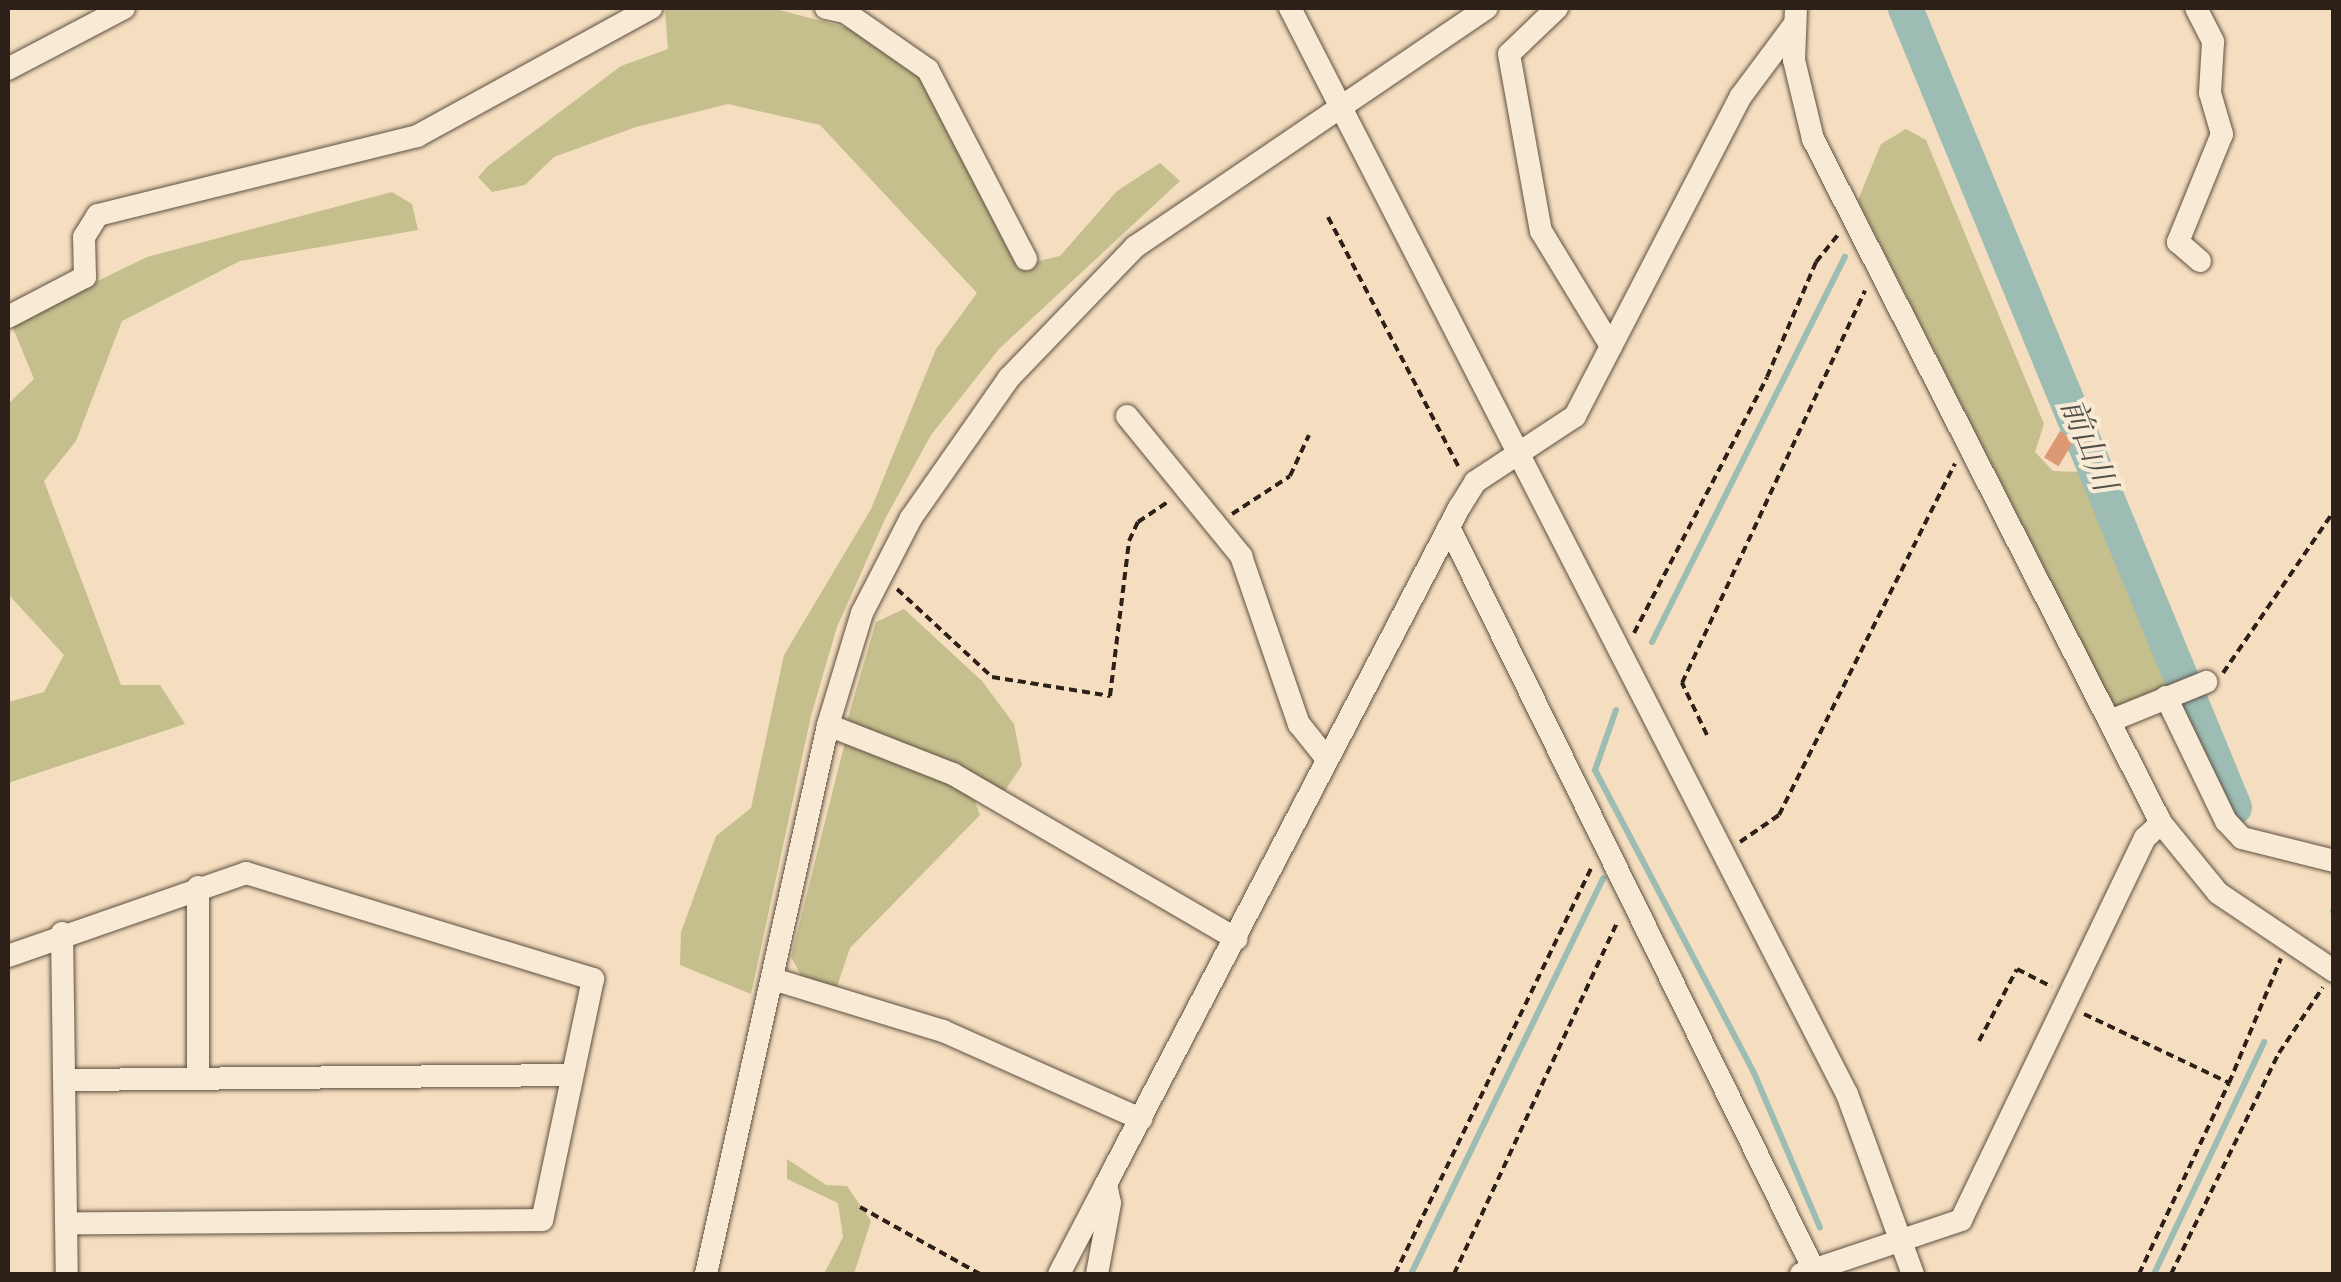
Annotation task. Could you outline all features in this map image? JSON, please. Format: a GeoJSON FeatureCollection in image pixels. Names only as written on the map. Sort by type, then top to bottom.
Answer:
{"type":"FeatureCollection","features":[{"type":"Feature","properties":{"kind":"street"},"geometry":{"type":"LineString","coordinates":[[8,69],[124,8]]}},
{"type":"Feature","properties":{"kind":"street"},"geometry":{"type":"LineString","coordinates":[[8,318],[85,277],[84,237],[98,215],[416,136],[651,8]]}},
{"type":"Feature","properties":{"kind":"street"},"geometry":{"type":"LineString","coordinates":[[1290,8],[1847,1094],[1913,1274]]}},
{"type":"Feature","properties":{"kind":"street"},"geometry":{"type":"LineString","coordinates":[[706,1274],[776,980],[828,726],[880,578],[958,443],[1068,310],[1210,191],[1487,8]]}},
{"type":"Feature","properties":{"kind":"street"},"geometry":{"type":"LineString","coordinates":[[1557,8],[1509,54],[1541,231],[1611,346]]}},
{"type":"Feature","properties":{"kind":"street"},"geometry":{"type":"LineString","coordinates":[[2196,8],[2213,42],[2210,92],[2222,134],[2178,242],[2200,261]]}},
{"type":"Feature","properties":{"kind":"street"},"geometry":{"type":"LineString","coordinates":[[842,9],[928,70],[1026,259]]}},
{"type":"Feature","properties":{"kind":"street"},"geometry":{"type":"LineString","coordinates":[[1058,1274],[1476,482],[1575,416],[1740,96],[1795,16]]}},
{"type":"Feature","properties":{"kind":"street"},"geometry":{"type":"LineString","coordinates":[[1795,16],[1813,139],[2161,822],[2218,893],[2334,972]]}},
{"type":"Feature","properties":{"kind":"street"},"geometry":{"type":"LineString","coordinates":[[1126,416],[1251,572],[1300,724],[1327,759]]}},
{"type":"Feature","properties":{"kind":"street"},"geometry":{"type":"LineString","coordinates":[[1450,527],[1634,893],[1806,1271],[1904,1244],[1961,1220],[2145,838],[2161,822]]}},
{"type":"Feature","properties":{"kind":"street"},"geometry":{"type":"LineString","coordinates":[[2110,721],[2206,682]]}},
{"type":"Feature","properties":{"kind":"street"},"geometry":{"type":"LineString","coordinates":[[2172,695],[2226,821],[2242,838],[2334,861]]}},
{"type":"Feature","properties":{"kind":"street"},"geometry":{"type":"LineString","coordinates":[[828,726],[953,774],[1236,939]]}},
{"type":"Feature","properties":{"kind":"street"},"geometry":{"type":"LineString","coordinates":[[8,956],[62,933],[246,873],[594,979],[542,1220],[67,1223]]}},
{"type":"Feature","properties":{"kind":"street"},"geometry":{"type":"LineString","coordinates":[[198,887],[198,1078]]}},
{"type":"Feature","properties":{"kind":"street"},"geometry":{"type":"LineString","coordinates":[[62,933],[70,1080],[67,1274]]}},
{"type":"Feature","properties":{"kind":"street"},"geometry":{"type":"LineString","coordinates":[[776,980],[943,1031],[1140,1119]]}},
{"type":"Feature","properties":{"kind":"street"},"geometry":{"type":"LineString","coordinates":[[70,1080],[571,1075]]}},
{"type":"Feature","properties":{"kind":"street"},"geometry":{"type":"LineString","coordinates":[[1097,1274],[1110,1203],[1106,1184]]}},
{"type":"Feature","properties":{"kind":"path"},"geometry":{"type":"LineString","coordinates":[[1328,216],[1446,448],[1476,482]]}},
{"type":"Feature","properties":{"kind":"path"},"geometry":{"type":"LineString","coordinates":[[1617,643],[1646,619],[1816,262],[1836,236],[1858,226]]}},
{"type":"Feature","properties":{"kind":"path"},"geometry":{"type":"LineString","coordinates":[[1708,735],[1682,682],[1862,295],[1882,274]]}},
{"type":"Feature","properties":{"kind":"path"},"geometry":{"type":"LineString","coordinates":[[1217,530],[1290,476],[1309,435]]}},
{"type":"Feature","properties":{"kind":"path"},"geometry":{"type":"LineString","coordinates":[[1723,851],[1780,815],[1952,468],[1972,450]]}},
{"type":"Feature","properties":{"kind":"path"},"geometry":{"type":"LineString","coordinates":[[880,578],[992,677],[1110,696],[1129,541],[1138,522],[1185,492]]}},
{"type":"Feature","properties":{"kind":"path"},"geometry":{"type":"LineString","coordinates":[[2206,682],[2226,672],[2334,512]]}},
{"type":"Feature","properties":{"kind":"path"},"geometry":{"type":"LineString","coordinates":[[1395,1274],[1607,841]]}},
{"type":"Feature","properties":{"kind":"path"},"geometry":{"type":"LineString","coordinates":[[1454,1274],[1634,893]]}},
{"type":"Feature","properties":{"kind":"path"},"geometry":{"type":"LineString","coordinates":[[2139,1274],[2289,944]]}},
{"type":"Feature","properties":{"kind":"path"},"geometry":{"type":"LineString","coordinates":[[1978,1041],[2017,970],[2068,1001],[2229,1083]]}},
{"type":"Feature","properties":{"kind":"path"},"geometry":{"type":"LineString","coordinates":[[2171,1274],[2279,1052],[2334,972]]}},
{"type":"Feature","properties":{"kind":"path"},"geometry":{"type":"LineString","coordinates":[[860,1207],[980,1274]]}},
{"type":"Feature","properties":{"kind":"shaded area"},"geometry":{"type":"Polygon","coordinates":[[[772,8],[863,32],[921,69],[1021,265],[1060,256],[1117,191],[1160,163],[1180,181],[999,349],[931,435],[885,519],[837,627],[811,716],[751,994],[680,965],[681,932],[716,836],[751,808],[784,655],[871,509],[936,349],[977,293],[820,125],[728,104],[636,127],[554,157],[525,185],[492,192],[478,177],[488,166],[621,66],[668,49],[665,11],[772,8]]]}},
{"type":"Feature","properties":{"kind":"shaded area"},"geometry":{"type":"Polygon","coordinates":[[[1906,129],[1926,140],[2044,424],[2035,452],[2053,471],[2080,472],[2175,682],[2122,708],[2114,706],[1858,200],[1881,144],[1906,129]]]}},
{"type":"Feature","properties":{"kind":"shaded area"},"geometry":{"type":"Polygon","coordinates":[[[392,192],[412,204],[418,230],[240,261],[122,321],[76,441],[44,481],[121,685],[160,685],[185,724],[8,783],[8,702],[44,692],[64,655],[8,594],[8,404],[34,379],[11,323],[147,257],[392,192]]]}},
{"type":"Feature","properties":{"kind":"shaded area"},"geometry":{"type":"Polygon","coordinates":[[[904,609],[982,681],[1014,724],[1022,765],[1003,794],[847,721],[876,622],[904,609]]]}},
{"type":"Feature","properties":{"kind":"shaded area"},"geometry":{"type":"Polygon","coordinates":[[[847,734],[970,789],[980,815],[850,948],[834,995],[801,975],[791,957],[847,734]]]}},
{"type":"Feature","properties":{"kind":"shaded area"},"geometry":{"type":"Polygon","coordinates":[[[787,1159],[826,1185],[847,1186],[871,1221],[854,1274],[824,1274],[843,1237],[838,1203],[787,1179],[787,1159]]]}},
{"type":"Feature","properties":{"kind":"building"},"geometry":{"type":"Polygon","coordinates":[[[2060,431],[2075,440],[2059,466],[2044,458],[2060,431]]]}},
{"type":"Feature","properties":{"kind":"waterway","name":"前山川"},"geometry":{"type":"LineString","coordinates":[[1905,8],[2234,807]]}},
{"type":"Feature","properties":{"kind":"waterway","name":"前山川"},"geometry":{"type":"LineString","coordinates":[[1933,98],[1941,84]]}},
{"type":"Feature","properties":{"kind":"waterway","name":"前山川"},"geometry":{"type":"LineString","coordinates":[[1652,642],[1845,257]]}},
{"type":"Feature","properties":{"kind":"waterway","name":"前山川"},"geometry":{"type":"LineString","coordinates":[[1616,710],[1595,770],[1754,1073],[1820,1228]]}},
{"type":"Feature","properties":{"kind":"waterway"},"geometry":{"type":"LineString","coordinates":[[1411,1274],[1603,878]]}},
{"type":"Feature","properties":{"kind":"waterway"},"geometry":{"type":"LineString","coordinates":[[2154,1274],[2264,1042]]}}]}
